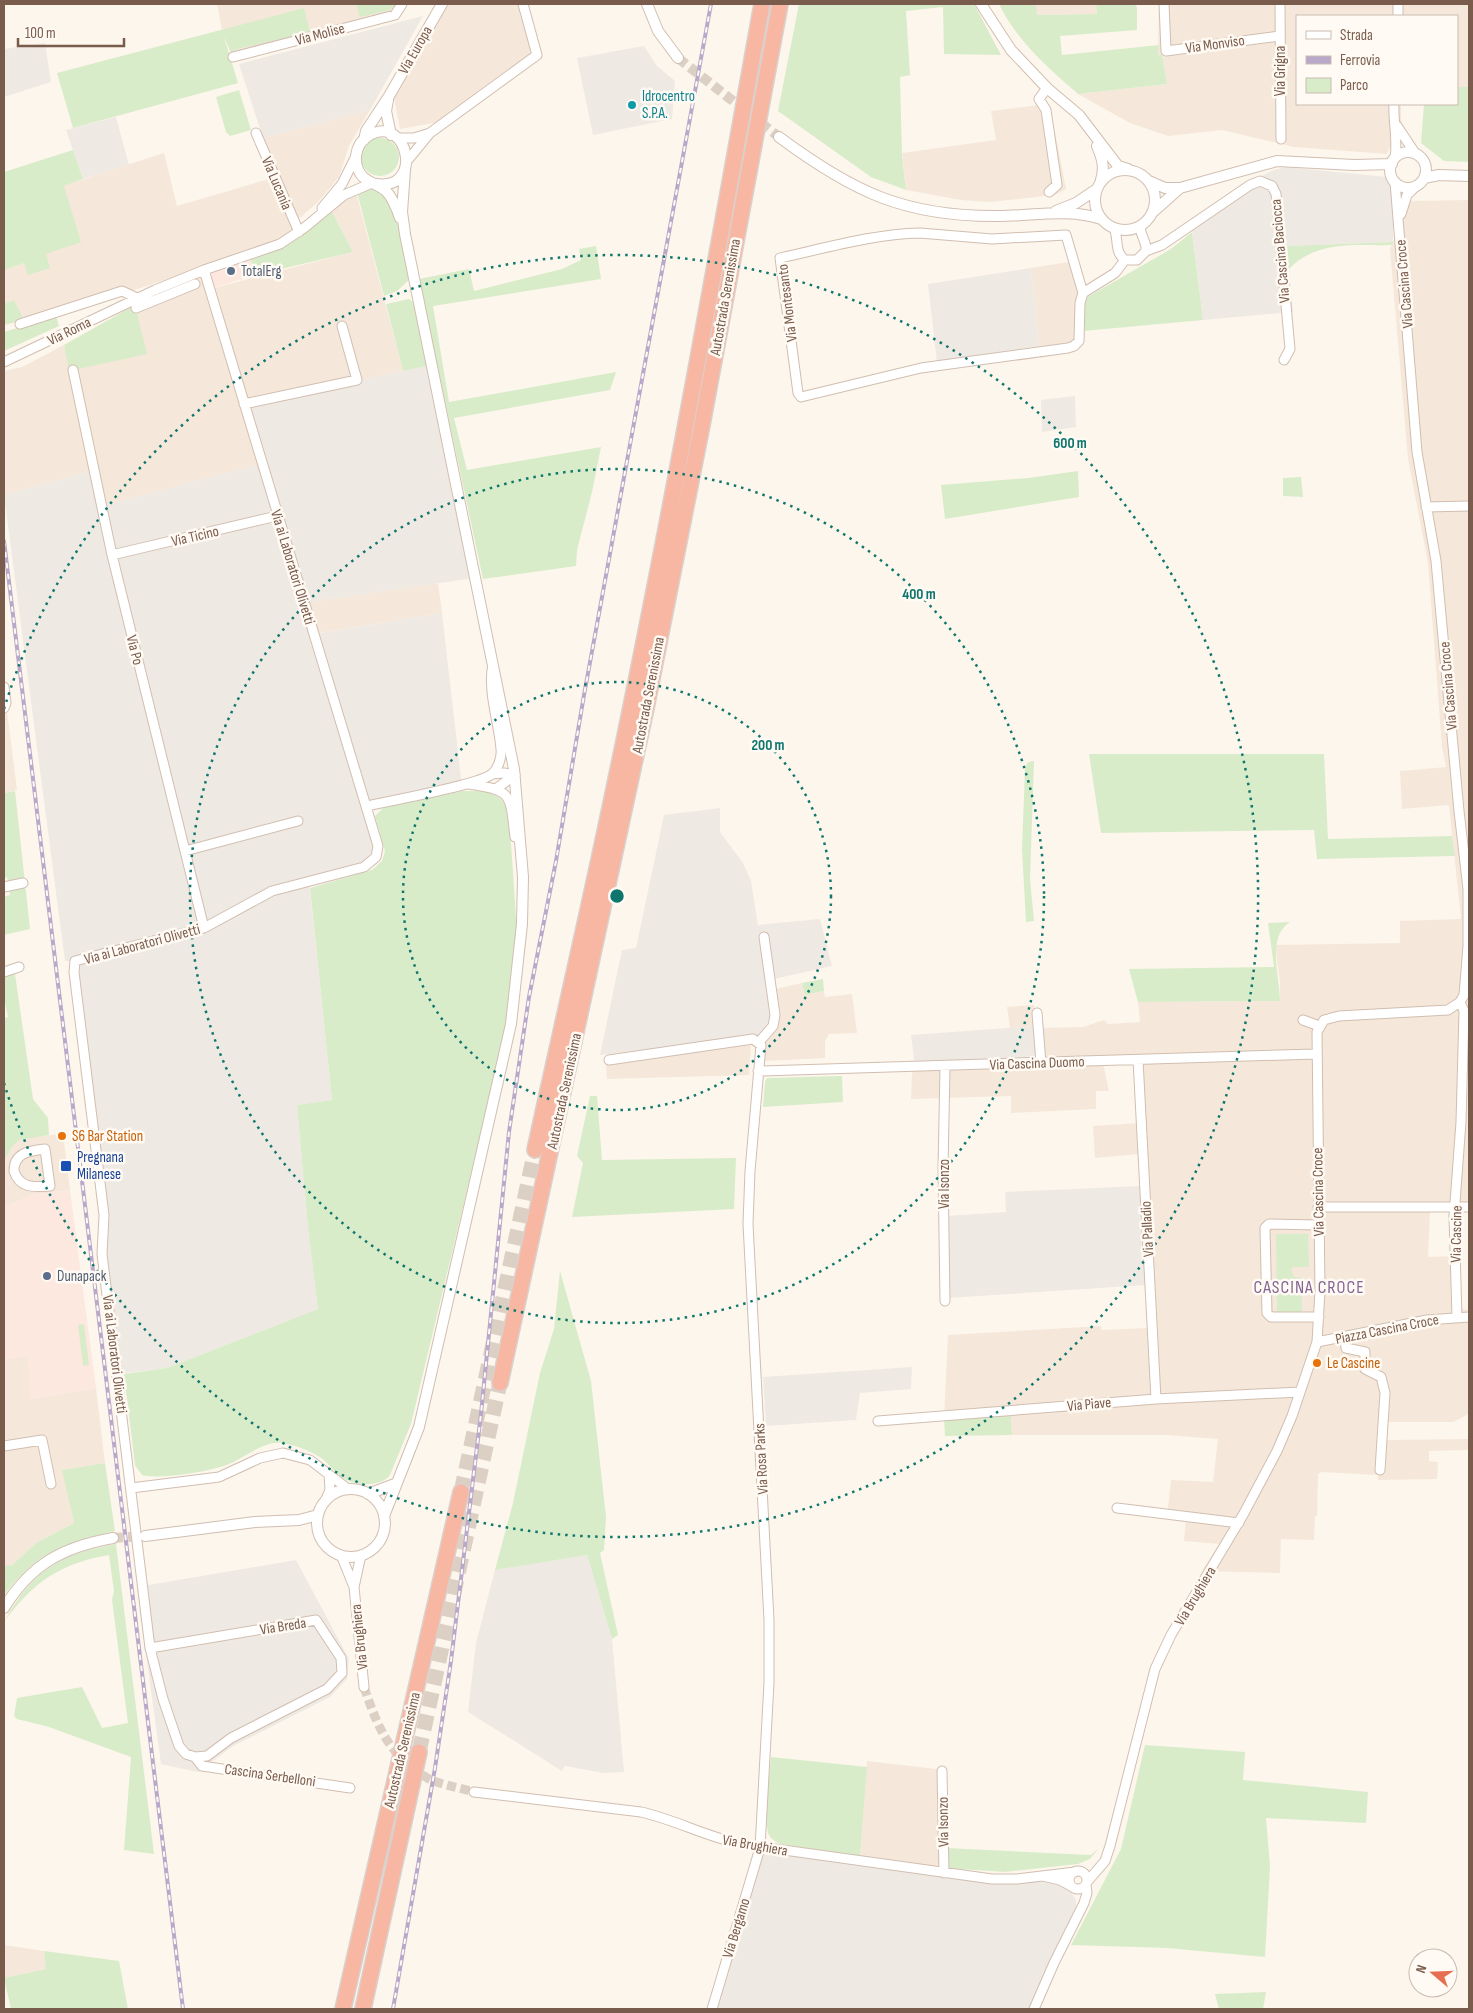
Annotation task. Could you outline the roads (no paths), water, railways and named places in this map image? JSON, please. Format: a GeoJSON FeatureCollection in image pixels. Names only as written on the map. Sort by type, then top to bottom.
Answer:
{"type":"FeatureCollection","features":[{"type":"Feature","properties":{"kind":"highway","name":"Autostrada Serenissima"},"geometry":{"type":"LineString","coordinates":[[535,1150],[614,790],[649,618],[698,365],[762,4]]}},
{"type":"Feature","properties":{"kind":"highway","name":"Autostrada Serenissima"},"geometry":{"type":"LineString","coordinates":[[500,1383],[646,708],[704,415],[780,4]]}},
{"type":"Feature","properties":{"kind":"highway","name":"Autostrada Serenissima"},"geometry":{"type":"LineString","coordinates":[[343,2009],[461,1492]]}},
{"type":"Feature","properties":{"kind":"highway","name":"Autostrada Serenissima"},"geometry":{"type":"LineString","coordinates":[[363,2009],[419,1752]]}},
{"type":"Feature","properties":{"kind":"street","name":"Via Molise"},"geometry":{"type":"LineString","coordinates":[[233,57],[395,15],[402,4]]}},
{"type":"Feature","properties":{"kind":"street","name":"Via Europa"},"geometry":{"type":"LineString","coordinates":[[364,140],[366,131],[389,96],[442,4]]}},
{"type":"Feature","properties":{"kind":"street"},"geometry":{"type":"LineString","coordinates":[[157,294],[204,270],[280,244],[353,190],[372,183],[384,184],[393,182],[430,133],[537,55],[523,4]]}},
{"type":"Feature","properties":{"kind":"street"},"geometry":{"type":"LineString","coordinates":[[647,4],[658,31],[678,58]]}},
{"type":"Feature","properties":{"kind":"street"},"geometry":{"type":"LineString","coordinates":[[981,4],[1011,50],[1047,88],[1072,108],[1118,166],[1143,175],[1149,181],[1166,188],[1180,188],[1277,161],[1354,165],[1393,161],[1404,153],[1414,154]]}},
{"type":"Feature","properties":{"kind":"street","name":"Via Monviso"},"geometry":{"type":"LineString","coordinates":[[1164,4],[1166,51],[1280,36]]}},
{"type":"Feature","properties":{"kind":"street","name":"Via Grigna"},"geometry":{"type":"LineString","coordinates":[[1280,4],[1280,139]]}},
{"type":"Feature","properties":{"kind":"street"},"geometry":{"type":"LineString","coordinates":[[1047,88],[1039,99],[1046,110],[1057,185],[1048,192]]}},
{"type":"Feature","properties":{"kind":"street","name":"Via Europa"},"geometry":{"type":"LineString","coordinates":[[389,96],[386,111],[394,136]]}},
{"type":"Feature","properties":{"kind":"street"},"geometry":{"type":"LineString","coordinates":[[1394,105],[1397,146],[1393,161],[1394,180]]}},
{"type":"Feature","properties":{"kind":"street"},"geometry":{"type":"LineString","coordinates":[[1394,120],[1402,138],[1425,165],[1458,175]]}},
{"type":"Feature","properties":{"kind":"street"},"geometry":{"type":"LineString","coordinates":[[1090,129],[1103,161],[1104,172],[1095,205],[1101,219]]}},
{"type":"Feature","properties":{"kind":"street","name":"Via Lucania"},"geometry":{"type":"LineString","coordinates":[[256,133],[301,230]]}},
{"type":"Feature","properties":{"kind":"street"},"geometry":{"type":"LineString","coordinates":[[301,230],[337,191],[364,140],[378,133],[414,138],[430,133]]}},
{"type":"Feature","properties":{"kind":"street"},"geometry":{"type":"LineString","coordinates":[[328,1475],[330,1490],[318,1515],[318,1530],[322,1541],[330,1550],[341,1555],[362,1555],[377,1544],[384,1526],[384,1516],[395,1484],[419,1427],[511,1024],[522,924],[523,878],[515,776],[405,234],[402,212],[406,165],[405,148],[394,136]]}},
{"type":"Feature","properties":{"kind":"street"},"geometry":{"type":"LineString","coordinates":[[779,137],[842,180],[885,201],[912,208],[968,216],[1054,212],[1090,216],[1101,219],[1114,228],[1129,230],[1140,226],[1180,188]]}},
{"type":"Feature","properties":{"kind":"street"},"geometry":{"type":"LineString","coordinates":[[356,156],[360,173],[391,197],[405,234]]}},
{"type":"Feature","properties":{"kind":"street"},"geometry":{"type":"LineString","coordinates":[[1354,165],[1381,172],[1404,188],[1415,187],[1424,178],[1469,176]]}},
{"type":"Feature","properties":{"kind":"street"},"geometry":{"type":"LineString","coordinates":[[1424,178],[1425,165]]}},
{"type":"Feature","properties":{"kind":"street"},"geometry":{"type":"LineString","coordinates":[[1054,212],[1076,203],[1113,172],[1128,169]]}},
{"type":"Feature","properties":{"kind":"street"},"geometry":{"type":"LineString","coordinates":[[346,176],[353,190]]}},
{"type":"Feature","properties":{"kind":"street","name":"Via Cascina Croce"},"geometry":{"type":"LineString","coordinates":[[1394,180],[1417,452],[1426,507],[1431,525],[1440,590],[1457,794],[1468,888],[1466,973],[1464,994],[1460,1002]]}},
{"type":"Feature","properties":{"kind":"street"},"geometry":{"type":"LineString","coordinates":[[1149,181],[1155,196],[1153,213]]}},
{"type":"Feature","properties":{"kind":"street","name":"Via Cascina Baciocca"},"geometry":{"type":"LineString","coordinates":[[1146,247],[1157,247],[1250,185],[1260,181],[1272,186],[1276,194],[1290,349],[1284,360]]}},
{"type":"Feature","properties":{"kind":"street","name":"Via Cascina Croce"},"geometry":{"type":"LineString","coordinates":[[1399,224],[1403,205],[1415,187]]}},
{"type":"Feature","properties":{"kind":"street"},"geometry":{"type":"LineString","coordinates":[[1125,260],[1137,260],[1146,247],[1141,235],[1140,226]]}},
{"type":"Feature","properties":{"kind":"street"},"geometry":{"type":"LineString","coordinates":[[1114,228],[1118,239],[1118,250],[1125,260]]}},
{"type":"Feature","properties":{"kind":"street","name":"Via Montesanto"},"geometry":{"type":"LineString","coordinates":[[920,233],[992,239],[1066,235],[1083,293],[1080,303],[1079,341],[1074,346],[921,368],[805,398],[798,393],[780,258],[899,234],[920,233]]}},
{"type":"Feature","properties":{"kind":"street"},"geometry":{"type":"LineString","coordinates":[[1083,293],[1115,273],[1125,260]]}},
{"type":"Feature","properties":{"kind":"street","name":"Via ai Laboratori Olivetti"},"geometry":{"type":"LineString","coordinates":[[195,1757],[186,1754],[179,1746],[163,1699],[150,1648],[102,1254],[104,1215],[74,972],[75,961],[204,928],[272,892],[359,868],[371,862],[376,855],[378,846],[204,270]]}},
{"type":"Feature","properties":{"kind":"street"},"geometry":{"type":"LineString","coordinates":[[157,294],[195,284]]}},
{"type":"Feature","properties":{"kind":"street"},"geometry":{"type":"LineString","coordinates":[[20,324],[122,291],[135,302]]}},
{"type":"Feature","properties":{"kind":"street","name":"Via Roma"},"geometry":{"type":"LineString","coordinates":[[4,362],[135,302],[157,294]]}},
{"type":"Feature","properties":{"kind":"street"},"geometry":{"type":"LineString","coordinates":[[244,404],[357,380],[342,326]]}},
{"type":"Feature","properties":{"kind":"street","name":"Via Po"},"geometry":{"type":"LineString","coordinates":[[73,370],[112,556],[204,928]]}},
{"type":"Feature","properties":{"kind":"street"},"geometry":{"type":"LineString","coordinates":[[1426,507],[1469,506]]}},
{"type":"Feature","properties":{"kind":"street","name":"Via Ticino"},"geometry":{"type":"LineString","coordinates":[[112,556],[277,516]]}},
{"type":"Feature","properties":{"kind":"street"},"geometry":{"type":"LineString","coordinates":[[492,668],[490,683],[501,752],[499,763],[492,774]]}},
{"type":"Feature","properties":{"kind":"street"},"geometry":{"type":"LineString","coordinates":[[4,687],[4,707]]}},
{"type":"Feature","properties":{"kind":"street"},"geometry":{"type":"LineString","coordinates":[[367,806],[465,784],[492,774],[504,773],[515,776]]}},
{"type":"Feature","properties":{"kind":"street"},"geometry":{"type":"LineString","coordinates":[[497,788],[515,776]]}},
{"type":"Feature","properties":{"kind":"street"},"geometry":{"type":"LineString","coordinates":[[465,784],[497,788],[507,796],[512,808],[522,924]]}},
{"type":"Feature","properties":{"kind":"street"},"geometry":{"type":"LineString","coordinates":[[185,851],[298,821]]}},
{"type":"Feature","properties":{"kind":"street"},"geometry":{"type":"LineString","coordinates":[[4,887],[23,883]]}},
{"type":"Feature","properties":{"kind":"street"},"geometry":{"type":"LineString","coordinates":[[608,1060],[753,1039],[759,1042],[773,1026],[775,1016],[764,937]]}},
{"type":"Feature","properties":{"kind":"street"},"geometry":{"type":"LineString","coordinates":[[4,972],[19,968]]}},
{"type":"Feature","properties":{"kind":"street"},"geometry":{"type":"LineString","coordinates":[[1303,1020],[1319,1026],[1324,1020],[1338,1016],[1448,1010],[1460,1002]]}},
{"type":"Feature","properties":{"kind":"street","name":"Via Cascine"},"geometry":{"type":"LineString","coordinates":[[1457,1316],[1456,1207],[1461,1122],[1464,1011],[1460,1002]]}},
{"type":"Feature","properties":{"kind":"street"},"geometry":{"type":"LineString","coordinates":[[1037,1013],[1041,1063]]}},
{"type":"Feature","properties":{"kind":"street","name":"Via Cascina Croce"},"geometry":{"type":"LineString","coordinates":[[1312,1358],[1317,1342],[1319,1317],[1315,1054],[1319,1026]]}},
{"type":"Feature","properties":{"kind":"street","name":"Via Rosa Parks"},"geometry":{"type":"LineString","coordinates":[[759,1042],[748,1224],[769,1620],[769,1683],[760,1848]]}},
{"type":"Feature","properties":{"kind":"street","name":"Via Cascina Duomo"},"geometry":{"type":"LineString","coordinates":[[758,1071],[945,1067],[1315,1054]]}},
{"type":"Feature","properties":{"kind":"street","name":"Via Palladio"},"geometry":{"type":"LineString","coordinates":[[1138,1060],[1156,1399]]}},
{"type":"Feature","properties":{"kind":"street","name":"Via Isonzo"},"geometry":{"type":"LineString","coordinates":[[945,1067],[943,1169],[945,1301]]}},
{"type":"Feature","properties":{"kind":"street"},"geometry":{"type":"LineString","coordinates":[[45,1149],[50,1186],[31,1187],[22,1185],[14,1171],[16,1160],[20,1155],[26,1152],[45,1149]]}},
{"type":"Feature","properties":{"kind":"street"},"geometry":{"type":"LineString","coordinates":[[4,1173],[14,1171]]}},
{"type":"Feature","properties":{"kind":"street"},"geometry":{"type":"LineString","coordinates":[[1318,1207],[1469,1207]]}},
{"type":"Feature","properties":{"kind":"street"},"geometry":{"type":"LineString","coordinates":[[1318,1225],[1269,1224],[1265,1228],[1267,1313],[1270,1317],[1319,1317]]}},
{"type":"Feature","properties":{"kind":"street","name":"Piazza Cascina Croce"},"geometry":{"type":"LineString","coordinates":[[1317,1342],[1427,1320],[1457,1316],[1469,1317]]}},
{"type":"Feature","properties":{"kind":"street"},"geometry":{"type":"LineString","coordinates":[[1345,1337],[1346,1348],[1365,1352],[1365,1369],[1381,1377],[1385,1392],[1380,1470]]}},
{"type":"Feature","properties":{"kind":"street","name":"Via Brughiera"},"geometry":{"type":"LineString","coordinates":[[1087,1883],[1105,1861],[1110,1846],[1155,1669],[1171,1636],[1239,1522],[1277,1451],[1312,1358]]}},
{"type":"Feature","properties":{"kind":"street","name":"Via Piave"},"geometry":{"type":"LineString","coordinates":[[878,1421],[1156,1399],[1300,1392]]}},
{"type":"Feature","properties":{"kind":"street"},"geometry":{"type":"LineString","coordinates":[[4,1446],[42,1440],[51,1484]]}},
{"type":"Feature","properties":{"kind":"street"},"geometry":{"type":"LineString","coordinates":[[131,1488],[219,1477],[260,1458],[283,1453],[310,1460],[348,1489],[368,1494],[376,1500],[384,1516]]}},
{"type":"Feature","properties":{"kind":"street"},"geometry":{"type":"LineString","coordinates":[[368,1494],[395,1484]]}},
{"type":"Feature","properties":{"kind":"street"},"geometry":{"type":"LineString","coordinates":[[326,1499],[332,1494],[348,1489]]}},
{"type":"Feature","properties":{"kind":"street"},"geometry":{"type":"LineString","coordinates":[[1117,1508],[1239,1522]]}},
{"type":"Feature","properties":{"kind":"street"},"geometry":{"type":"LineString","coordinates":[[145,1536],[255,1522],[299,1520],[318,1515]]}},
{"type":"Feature","properties":{"kind":"street"},"geometry":{"type":"LineString","coordinates":[[299,1520],[318,1530]]}},
{"type":"Feature","properties":{"kind":"street"},"geometry":{"type":"LineString","coordinates":[[4,1608],[25,1578],[54,1556],[85,1544],[113,1538]]}},
{"type":"Feature","properties":{"kind":"street","name":"Via Brughiera"},"geometry":{"type":"LineString","coordinates":[[341,1555],[354,1587],[364,1687]]}},
{"type":"Feature","properties":{"kind":"street","name":"Via Brughiera"},"geometry":{"type":"LineString","coordinates":[[354,1587],[362,1555]]}},
{"type":"Feature","properties":{"kind":"street","name":"Via Breda"},"geometry":{"type":"LineString","coordinates":[[150,1648],[316,1620],[342,1658],[342,1673],[327,1689],[231,1738],[207,1756],[195,1757]]}},
{"type":"Feature","properties":{"kind":"street","name":"Cascina Serbelloni"},"geometry":{"type":"LineString","coordinates":[[195,1757],[202,1766],[350,1788]]}},
{"type":"Feature","properties":{"kind":"street","name":"Via Isonzo"},"geometry":{"type":"LineString","coordinates":[[942,1771],[944,1872]]}},
{"type":"Feature","properties":{"kind":"street","name":"Via Brughiera"},"geometry":{"type":"LineString","coordinates":[[474,1792],[641,1812],[676,1822],[724,1841],[760,1848],[998,1879],[1078,1871],[1096,1864],[1110,1846]]}},
{"type":"Feature","properties":{"kind":"street","name":"Via Bergamo"},"geometry":{"type":"LineString","coordinates":[[712,2009],[760,1848]]}},
{"type":"Feature","properties":{"kind":"street"},"geometry":{"type":"LineString","coordinates":[[1034,2009],[1080,1911],[1087,1893],[1086,1875],[1078,1871],[1069,1878],[1072,1888],[1078,1897],[1080,1911]]}},
{"type":"Feature","properties":{"kind":"street"},"geometry":{"type":"LineString","coordinates":[[1040,1876],[1060,1880],[1072,1888],[1081,1889],[1087,1883]]}},
{"type":"Feature","properties":{"kind":"tunnel"},"geometry":{"type":"LineString","coordinates":[[678,58],[779,137]]}},
{"type":"Feature","properties":{"kind":"tunnel"},"geometry":{"type":"LineString","coordinates":[[461,1492],[535,1150]]}},
{"type":"Feature","properties":{"kind":"tunnel"},"geometry":{"type":"LineString","coordinates":[[419,1752],[500,1383]]}},
{"type":"Feature","properties":{"kind":"tunnel"},"geometry":{"type":"LineString","coordinates":[[113,1538],[145,1536]]}},
{"type":"Feature","properties":{"kind":"tunnel"},"geometry":{"type":"LineString","coordinates":[[364,1687],[380,1728],[404,1761],[429,1779],[474,1792]]}},
{"type":"Feature","properties":{"kind":"railway"},"geometry":{"type":"LineString","coordinates":[[393,2009],[435,1768],[451,1661],[481,1414],[509,1132],[529,997],[556,861],[584,695],[711,4]]}},
{"type":"Feature","properties":{"kind":"railway"},"geometry":{"type":"LineString","coordinates":[[4,541],[183,2009]]}},
{"type":"Feature","properties":{"kind":"place","name":"Idrocentro S.P.A."},"geometry":{"type":"Point","coordinates":[632,105]}},
{"type":"Feature","properties":{"kind":"place","name":"TotalErg"},"geometry":{"type":"Point","coordinates":[231,271]}},
{"type":"Feature","properties":{"kind":"place","name":"S6 Bar Station"},"geometry":{"type":"Point","coordinates":[62,1136]}},
{"type":"Feature","properties":{"kind":"place","name":"Pregnana Milanese"},"geometry":{"type":"Point","coordinates":[66,1166]}},
{"type":"Feature","properties":{"kind":"place","name":"Dunapack"},"geometry":{"type":"Point","coordinates":[47,1276]}},
{"type":"Feature","properties":{"kind":"place","name":"Le Cascine"},"geometry":{"type":"Point","coordinates":[1317,1363]}},
{"type":"Feature","properties":{"kind":"district","name":"CASCINA CROCE"},"geometry":{"type":"Point","coordinates":[1309,1287]}}]}
